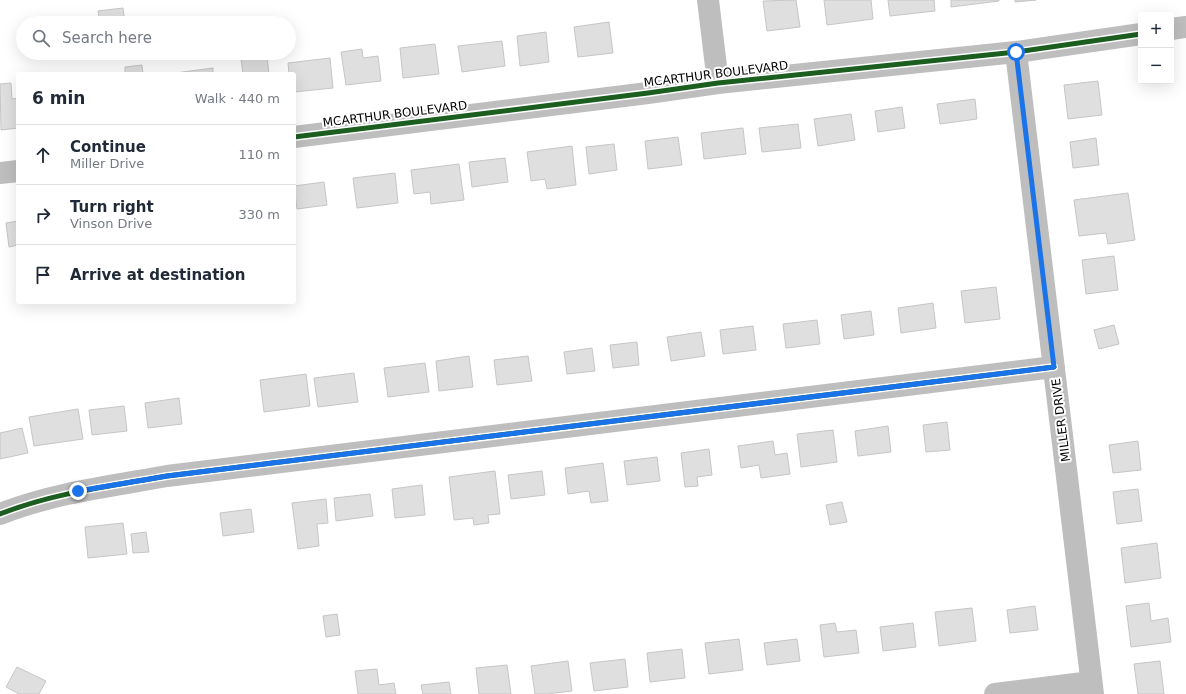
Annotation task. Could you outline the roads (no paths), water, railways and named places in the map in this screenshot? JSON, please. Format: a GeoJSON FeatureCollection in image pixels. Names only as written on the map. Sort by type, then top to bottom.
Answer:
{"type":"FeatureCollection","features":[{"type":"Feature","properties":{"kind":"street"},"geometry":{"type":"LineString","coordinates":[[708,0],[718,83]]}},
{"type":"Feature","properties":{"kind":"street"},"geometry":{"type":"LineString","coordinates":[[1174,29],[1186,27]]}},
{"type":"Feature","properties":{"kind":"street","name":"MCARTHUR BOULEVARD"},"geometry":{"type":"LineString","coordinates":[[296,137],[718,83],[1016,52],[1138,34]]}},
{"type":"Feature","properties":{"kind":"street","name":"MILLER DRIVE"},"geometry":{"type":"LineString","coordinates":[[1016,52],[1092,688]]}},
{"type":"Feature","properties":{"kind":"street"},"geometry":{"type":"LineString","coordinates":[[0,173],[16,171]]}},
{"type":"Feature","properties":{"kind":"street"},"geometry":{"type":"LineString","coordinates":[[0,514],[14,508],[78,491],[167,476],[1054,367]]}},
{"type":"Feature","properties":{"kind":"street"},"geometry":{"type":"LineString","coordinates":[[995,694],[1092,688]]}}]}
